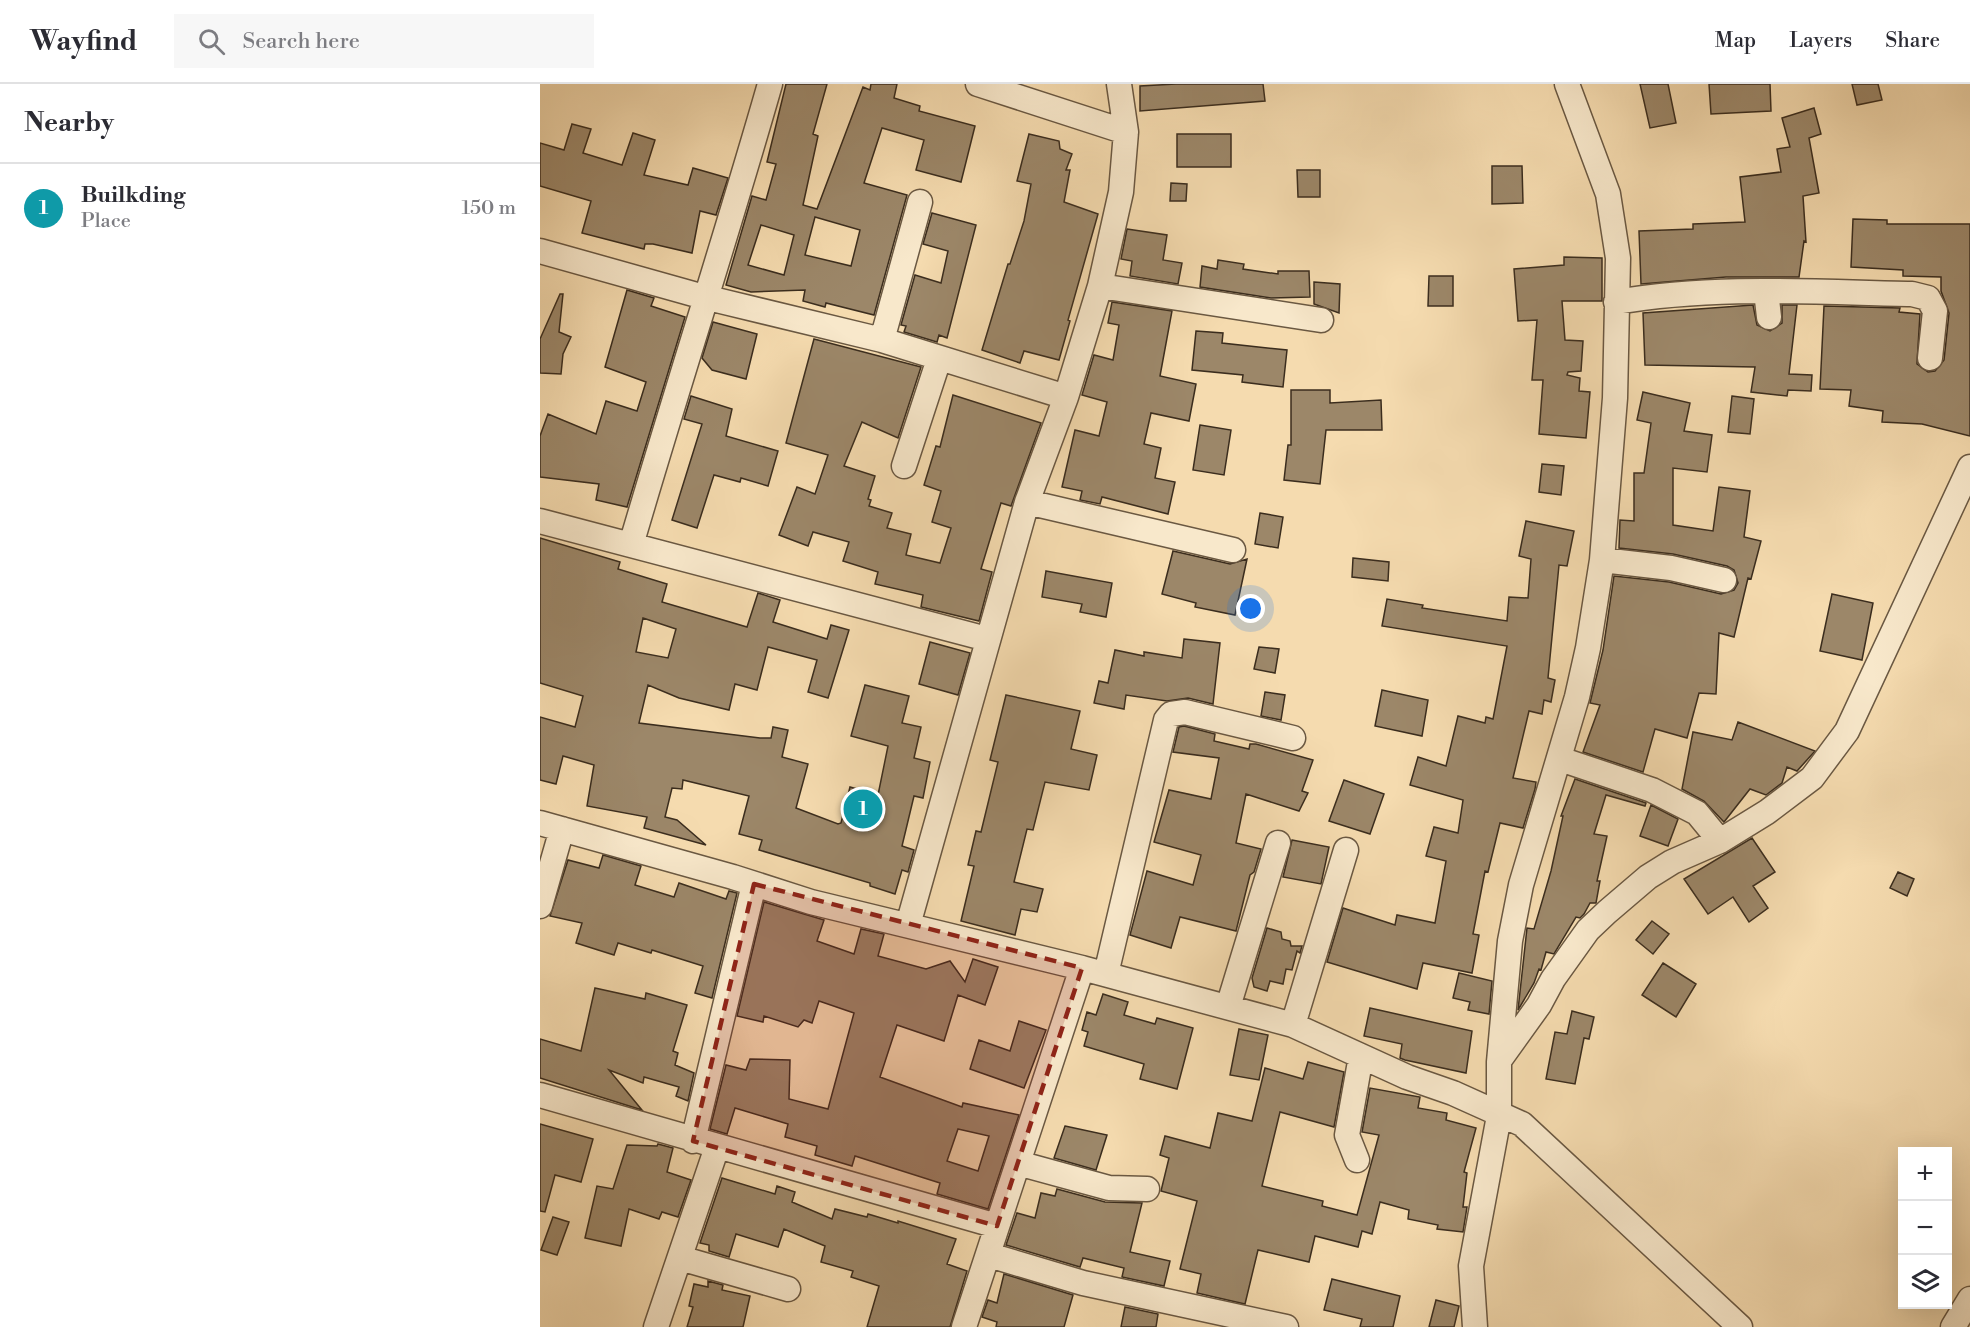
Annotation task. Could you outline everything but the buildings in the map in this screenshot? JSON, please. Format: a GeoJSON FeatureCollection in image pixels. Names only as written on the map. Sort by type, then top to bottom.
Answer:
{"type":"FeatureCollection","features":[{"type":"Feature","properties":{"kind":"street"},"geometry":{"type":"LineString","coordinates":[[631,545],[704,297],[734,210],[770,84]]}},
{"type":"Feature","properties":{"kind":"street"},"geometry":{"type":"LineString","coordinates":[[978,84],[1126,132]]}},
{"type":"Feature","properties":{"kind":"street"},"geometry":{"type":"LineString","coordinates":[[908,926],[1027,502],[1066,398],[1100,286],[1121,192],[1126,132],[1119,84]]}},
{"type":"Feature","properties":{"kind":"street"},"geometry":{"type":"LineString","coordinates":[[1475,1327],[1471,1290],[1473,1249],[1499,1116],[1499,1062],[1509,969],[1509,941],[1521,885],[1560,759],[1585,666],[1602,560],[1615,398],[1618,258],[1608,194],[1567,84]]}},
{"type":"Feature","properties":{"kind":"street"},"geometry":{"type":"LineString","coordinates":[[882,340],[920,202]]}},
{"type":"Feature","properties":{"kind":"street"},"geometry":{"type":"LineString","coordinates":[[540,251],[704,297],[882,340],[1066,398]]}},
{"type":"Feature","properties":{"kind":"street"},"geometry":{"type":"LineString","coordinates":[[1100,286],[1321,320]]}},
{"type":"Feature","properties":{"kind":"street"},"geometry":{"type":"LineString","coordinates":[[1766,291],[1769,317]]}},
{"type":"Feature","properties":{"kind":"street"},"geometry":{"type":"LineString","coordinates":[[1616,302],[1696,292],[1912,294],[1928,298],[1935,311],[1930,358]]}},
{"type":"Feature","properties":{"kind":"street"},"geometry":{"type":"LineString","coordinates":[[904,466],[939,359]]}},
{"type":"Feature","properties":{"kind":"street"},"geometry":{"type":"LineString","coordinates":[[1499,1062],[1588,930],[1607,912],[1656,872],[1720,841],[1767,812],[1812,778],[1846,731],[1970,466]]}},
{"type":"Feature","properties":{"kind":"street"},"geometry":{"type":"LineString","coordinates":[[1027,502],[1233,549]]}},
{"type":"Feature","properties":{"kind":"street"},"geometry":{"type":"LineString","coordinates":[[540,521],[987,639]]}},
{"type":"Feature","properties":{"kind":"street"},"geometry":{"type":"LineString","coordinates":[[1602,560],[1671,568],[1724,580]]}},
{"type":"Feature","properties":{"kind":"street"},"geometry":{"type":"LineString","coordinates":[[1106,975],[1166,720],[1171,714],[1185,712],[1293,738]]}},
{"type":"Feature","properties":{"kind":"street"},"geometry":{"type":"LineString","coordinates":[[1560,759],[1652,790],[1696,813],[1720,841]]}},
{"type":"Feature","properties":{"kind":"street"},"geometry":{"type":"LineString","coordinates":[[540,906],[551,826],[908,926],[1082,968],[1293,1025],[1407,1077],[1454,1093],[1499,1116],[1521,1124],[1740,1327]]}},
{"type":"Feature","properties":{"kind":"street"},"geometry":{"type":"LineString","coordinates":[[1228,1007],[1278,843]]}},
{"type":"Feature","properties":{"kind":"street"},"geometry":{"type":"LineString","coordinates":[[1293,1025],[1346,850]]}},
{"type":"Feature","properties":{"kind":"street"},"geometry":{"type":"LineString","coordinates":[[693,1141],[754,884]]}},
{"type":"Feature","properties":{"kind":"street"},"geometry":{"type":"LineString","coordinates":[[964,1327],[1082,968]]}},
{"type":"Feature","properties":{"kind":"street"},"geometry":{"type":"LineString","coordinates":[[1357,1160],[1347,1135],[1361,1056]]}},
{"type":"Feature","properties":{"kind":"street"},"geometry":{"type":"LineString","coordinates":[[540,1095],[693,1141],[997,1226]]}},
{"type":"Feature","properties":{"kind":"street"},"geometry":{"type":"LineString","coordinates":[[656,1327],[717,1147]]}},
{"type":"Feature","properties":{"kind":"street"},"geometry":{"type":"LineString","coordinates":[[1018,1163],[1109,1188],[1147,1190]]}},
{"type":"Feature","properties":{"kind":"street"},"geometry":{"type":"LineString","coordinates":[[989,1256],[1083,1283],[1286,1327]]}},
{"type":"Feature","properties":{"kind":"street"},"geometry":{"type":"LineString","coordinates":[[680,1258],[788,1289]]}},
{"type":"Feature","properties":{"kind":"street"},"geometry":{"type":"LineString","coordinates":[[1953,1327],[1970,1299]]}},
{"type":"Feature","properties":{"kind":"highlighted area"},"geometry":{"type":"Polygon","coordinates":[[[754,884],[1082,968],[997,1226],[693,1141],[754,884]]]}},
{"type":"Feature","properties":{"kind":"place","name":"Builkding"},"geometry":{"type":"Point","coordinates":[863,809]}}]}
